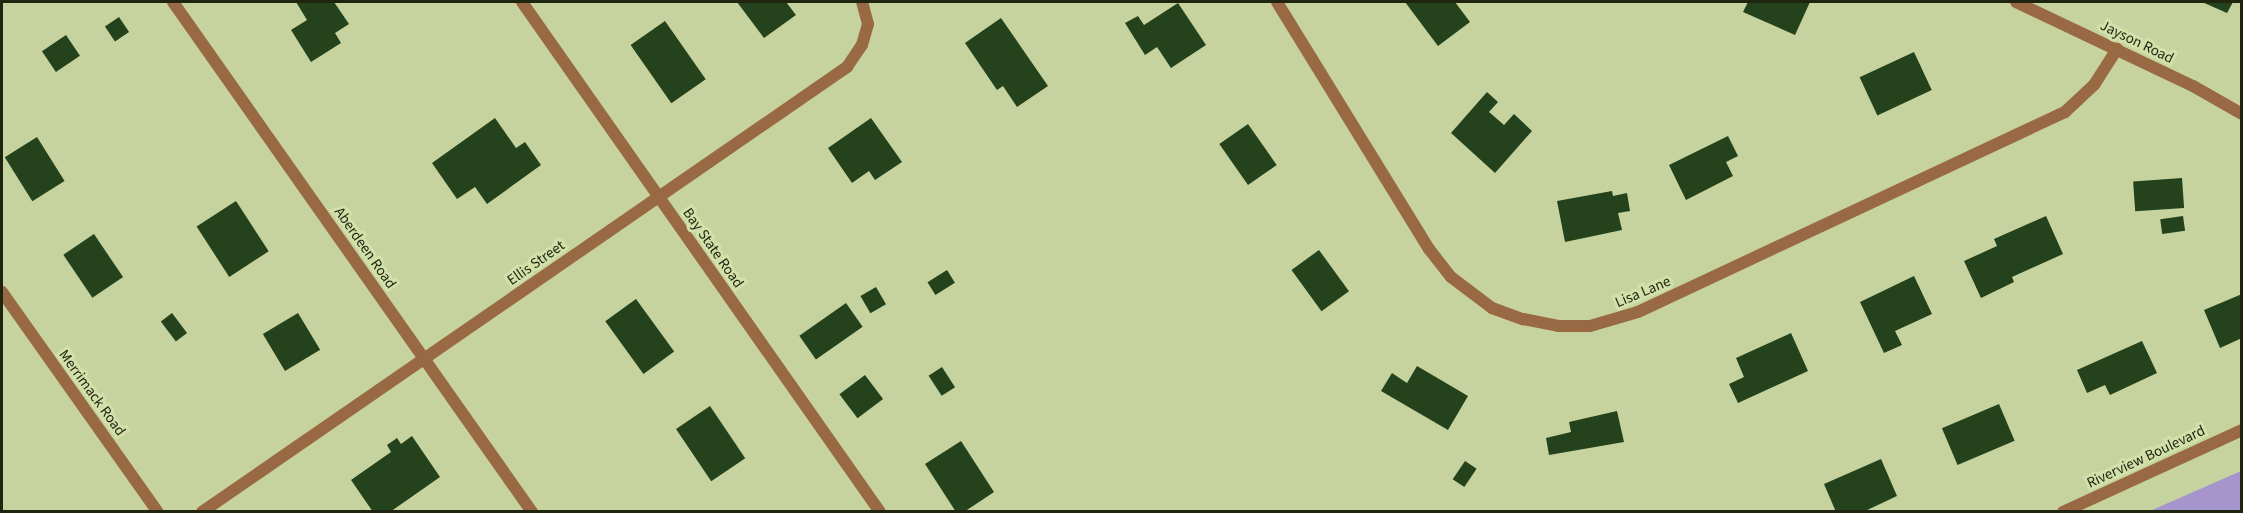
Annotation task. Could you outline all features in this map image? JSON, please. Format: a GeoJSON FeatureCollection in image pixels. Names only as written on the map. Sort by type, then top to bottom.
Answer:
{"type":"FeatureCollection","features":[{"type":"Feature","properties":{"kind":"street","name":"Aberdeen Road"},"geometry":{"type":"LineString","coordinates":[[173,2],[532,512]]}},
{"type":"Feature","properties":{"kind":"street","name":"Bay State Road"},"geometry":{"type":"LineString","coordinates":[[522,2],[879,512]]}},
{"type":"Feature","properties":{"kind":"street","name":"Ellis Street"},"geometry":{"type":"LineString","coordinates":[[202,512],[847,67],[862,45],[868,24],[862,2]]}},
{"type":"Feature","properties":{"kind":"street","name":"Lisa Lane"},"geometry":{"type":"LineString","coordinates":[[1276,2],[1429,249],[1451,278],[1492,308],[1522,319],[1558,326],[1590,326],[1638,312],[2065,112],[2094,85],[2116,49]]}},
{"type":"Feature","properties":{"kind":"street","name":"Jayson Road"},"geometry":{"type":"LineString","coordinates":[[2016,2],[2116,49],[2241,114]]}},
{"type":"Feature","properties":{"kind":"street","name":"Merrimack Road"},"geometry":{"type":"LineString","coordinates":[[2,292],[158,512]]}},
{"type":"Feature","properties":{"kind":"street","name":"Riverview Boulevard"},"geometry":{"type":"LineString","coordinates":[[2063,512],[2241,430]]}},
{"type":"Feature","properties":{"kind":"shaded area"},"geometry":{"type":"Polygon","coordinates":[[[2241,471],[2241,511],[2150,511],[2241,471]]]}},
{"type":"Feature","properties":{"kind":"building"},"geometry":{"type":"Polygon","coordinates":[[[296,2],[334,2],[349,24],[335,33],[341,43],[311,62],[291,30],[307,20],[296,2]]]}},
{"type":"Feature","properties":{"kind":"building"},"geometry":{"type":"Polygon","coordinates":[[[737,2],[786,2],[796,15],[764,38],[737,2]]]}},
{"type":"Feature","properties":{"kind":"building"},"geometry":{"type":"Polygon","coordinates":[[[1405,2],[1455,2],[1470,22],[1438,46],[1405,2]]]}},
{"type":"Feature","properties":{"kind":"building"},"geometry":{"type":"Polygon","coordinates":[[[1748,2],[1810,2],[1795,35],[1743,12],[1748,2]]]}},
{"type":"Feature","properties":{"kind":"building"},"geometry":{"type":"Polygon","coordinates":[[[2202,2],[2233,2],[2227,13],[2202,2]]]}},
{"type":"Feature","properties":{"kind":"building"},"geometry":{"type":"Polygon","coordinates":[[[1178,3],[1206,45],[1171,68],[1157,47],[1145,55],[1125,23],[1138,16],[1144,25],[1178,3]]]}},
{"type":"Feature","properties":{"kind":"building"},"geometry":{"type":"Polygon","coordinates":[[[119,17],[129,32],[115,41],[105,27],[119,17]]]}},
{"type":"Feature","properties":{"kind":"building"},"geometry":{"type":"Polygon","coordinates":[[[1001,18],[1048,86],[1017,107],[1003,86],[997,90],[965,43],[1001,18]]]}},
{"type":"Feature","properties":{"kind":"building"},"geometry":{"type":"Polygon","coordinates":[[[665,21],[706,79],[671,103],[631,45],[665,21]]]}},
{"type":"Feature","properties":{"kind":"building"},"geometry":{"type":"Polygon","coordinates":[[[66,35],[80,56],[56,72],[42,51],[66,35]]]}},
{"type":"Feature","properties":{"kind":"building"},"geometry":{"type":"Polygon","coordinates":[[[1914,52],[1932,90],[1877,115],[1860,77],[1914,52]]]}},
{"type":"Feature","properties":{"kind":"building"},"geometry":{"type":"Polygon","coordinates":[[[1487,92],[1498,102],[1489,112],[1504,125],[1514,114],[1532,131],[1495,173],[1451,133],[1487,92]]]}},
{"type":"Feature","properties":{"kind":"building"},"geometry":{"type":"Polygon","coordinates":[[[495,118],[516,148],[525,142],[541,165],[487,204],[475,187],[457,199],[432,163],[495,118]]]}},
{"type":"Feature","properties":{"kind":"building"},"geometry":{"type":"Polygon","coordinates":[[[871,118],[902,162],[875,180],[869,171],[852,183],[828,148],[871,118]]]}},
{"type":"Feature","properties":{"kind":"building"},"geometry":{"type":"Polygon","coordinates":[[[1248,124],[1277,165],[1248,185],[1219,144],[1248,124]]]}},
{"type":"Feature","properties":{"kind":"building"},"geometry":{"type":"Polygon","coordinates":[[[1728,136],[1738,156],[1726,162],[1733,176],[1686,200],[1669,165],[1728,136]]]}},
{"type":"Feature","properties":{"kind":"building"},"geometry":{"type":"Polygon","coordinates":[[[37,137],[65,181],[32,201],[5,157],[37,137]]]}},
{"type":"Feature","properties":{"kind":"building"},"geometry":{"type":"Polygon","coordinates":[[[2182,178],[2184,208],[2135,211],[2133,181],[2182,178]]]}},
{"type":"Feature","properties":{"kind":"building"},"geometry":{"type":"Polygon","coordinates":[[[1612,191],[1613,196],[1627,193],[1630,211],[1618,213],[1622,230],[1565,242],[1557,201],[1612,191]]]}},
{"type":"Feature","properties":{"kind":"building"},"geometry":{"type":"Polygon","coordinates":[[[236,201],[269,251],[229,277],[197,227],[236,201]]]}},
{"type":"Feature","properties":{"kind":"building"},"geometry":{"type":"Polygon","coordinates":[[[2046,216],[2063,254],[2012,277],[2014,282],[1981,298],[1964,261],[1997,246],[1994,239],[2046,216]]]}},
{"type":"Feature","properties":{"kind":"building"},"geometry":{"type":"Polygon","coordinates":[[[2183,216],[2185,231],[2162,234],[2160,219],[2183,216]]]}},
{"type":"Feature","properties":{"kind":"building"},"geometry":{"type":"Polygon","coordinates":[[[94,234],[123,277],[92,298],[63,255],[94,234]]]}},
{"type":"Feature","properties":{"kind":"building"},"geometry":{"type":"Polygon","coordinates":[[[1319,250],[1349,291],[1321,311],[1291,270],[1319,250]]]}},
{"type":"Feature","properties":{"kind":"building"},"geometry":{"type":"Polygon","coordinates":[[[947,270],[955,283],[935,295],[927,282],[947,270]]]}},
{"type":"Feature","properties":{"kind":"building"},"geometry":{"type":"Polygon","coordinates":[[[1914,276],[1932,314],[1895,331],[1902,345],[1884,353],[1860,302],[1914,276]]]}},
{"type":"Feature","properties":{"kind":"building"},"geometry":{"type":"Polygon","coordinates":[[[876,287],[886,304],[870,313],[860,296],[876,287]]]}},
{"type":"Feature","properties":{"kind":"building"},"geometry":{"type":"Polygon","coordinates":[[[2242,294],[2242,338],[2220,348],[2204,310],[2242,294]]]}},
{"type":"Feature","properties":{"kind":"building"},"geometry":{"type":"Polygon","coordinates":[[[636,299],[674,352],[643,374],[605,321],[636,299]]]}},
{"type":"Feature","properties":{"kind":"building"},"geometry":{"type":"Polygon","coordinates":[[[846,303],[863,327],[816,359],[799,336],[846,303]]]}},
{"type":"Feature","properties":{"kind":"building"},"geometry":{"type":"Polygon","coordinates":[[[172,313],[187,333],[176,341],[161,321],[172,313]]]}},
{"type":"Feature","properties":{"kind":"building"},"geometry":{"type":"Polygon","coordinates":[[[298,313],[320,350],[285,371],[263,334],[298,313]]]}},
{"type":"Feature","properties":{"kind":"building"},"geometry":{"type":"Polygon","coordinates":[[[1791,333],[1808,371],[1738,403],[1729,384],[1744,377],[1736,358],[1791,333]]]}},
{"type":"Feature","properties":{"kind":"building"},"geometry":{"type":"Polygon","coordinates":[[[2142,341],[2157,373],[2110,395],[2105,385],[2087,393],[2077,370],[2142,341]]]}},
{"type":"Feature","properties":{"kind":"building"},"geometry":{"type":"Polygon","coordinates":[[[1417,366],[1468,396],[1448,430],[1381,391],[1392,373],[1407,383],[1417,366]]]}},
{"type":"Feature","properties":{"kind":"building"},"geometry":{"type":"Polygon","coordinates":[[[942,367],[955,387],[942,396],[929,376],[942,367]]]}},
{"type":"Feature","properties":{"kind":"building"},"geometry":{"type":"Polygon","coordinates":[[[865,375],[883,399],[857,418],[839,394],[865,375]]]}},
{"type":"Feature","properties":{"kind":"building"},"geometry":{"type":"Polygon","coordinates":[[[1999,404],[2015,441],[1958,465],[1942,428],[1999,404]]]}},
{"type":"Feature","properties":{"kind":"building"},"geometry":{"type":"Polygon","coordinates":[[[710,406],[745,458],[711,481],[676,429],[710,406]]]}},
{"type":"Feature","properties":{"kind":"building"},"geometry":{"type":"Polygon","coordinates":[[[1617,411],[1624,442],[1549,455],[1546,438],[1571,432],[1569,422],[1617,411]]]}},
{"type":"Feature","properties":{"kind":"building"},"geometry":{"type":"Polygon","coordinates":[[[412,436],[440,477],[390,512],[373,512],[351,480],[391,452],[387,445],[397,438],[401,444],[412,436]]]}},
{"type":"Feature","properties":{"kind":"building"},"geometry":{"type":"Polygon","coordinates":[[[961,441],[994,492],[964,512],[956,512],[925,464],[961,441]]]}},
{"type":"Feature","properties":{"kind":"building"},"geometry":{"type":"Polygon","coordinates":[[[1881,459],[1897,496],[1863,512],[1836,512],[1824,484],[1881,459]]]}},
{"type":"Feature","properties":{"kind":"building"},"geometry":{"type":"Polygon","coordinates":[[[1465,461],[1477,469],[1464,487],[1453,479],[1465,461]]]}}]}
